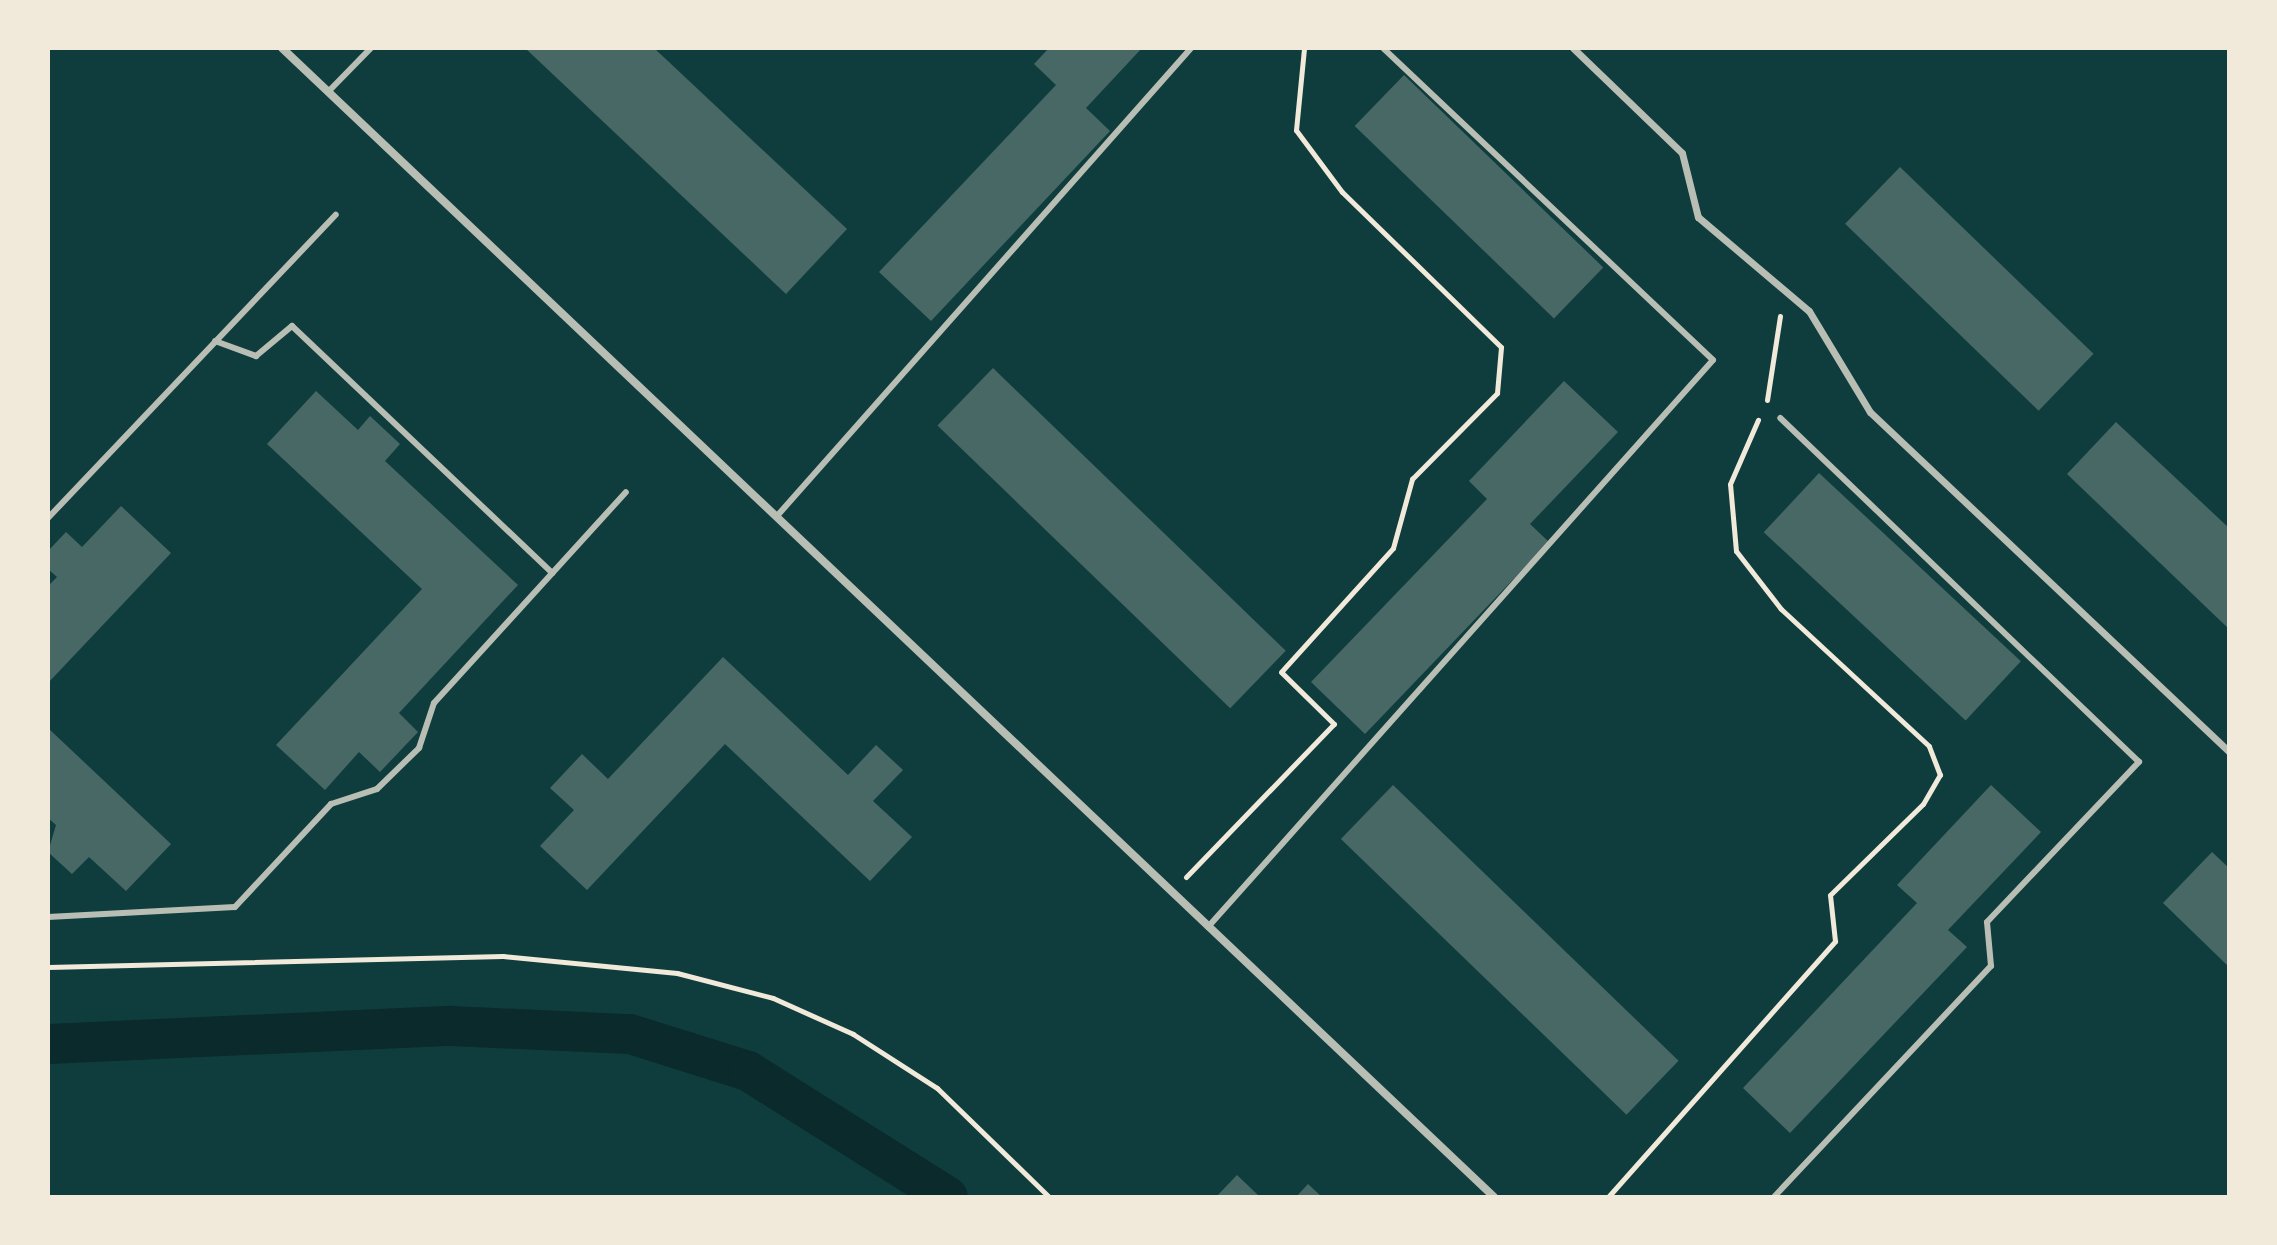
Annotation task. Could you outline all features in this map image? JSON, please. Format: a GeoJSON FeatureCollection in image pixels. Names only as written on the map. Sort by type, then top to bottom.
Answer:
{"type":"FeatureCollection","features":[{"type":"Feature","properties":{"kind":"street"},"geometry":{"type":"LineString","coordinates":[[282,48],[1494,1197]]}},
{"type":"Feature","properties":{"kind":"street"},"geometry":{"type":"LineString","coordinates":[[1573,48],[1682,153],[1698,217],[1809,311],[1870,412],[2229,751]]}},
{"type":"Feature","properties":{"kind":"lane"},"geometry":{"type":"LineString","coordinates":[[328,92],[371,48]]}},
{"type":"Feature","properties":{"kind":"lane"},"geometry":{"type":"LineString","coordinates":[[777,516],[1191,48]]}},
{"type":"Feature","properties":{"kind":"lane"},"geometry":{"type":"LineString","coordinates":[[1208,927],[1713,360],[1383,48]]}},
{"type":"Feature","properties":{"kind":"lane"},"geometry":{"type":"LineString","coordinates":[[48,518],[336,215]]}},
{"type":"Feature","properties":{"kind":"lane"},"geometry":{"type":"LineString","coordinates":[[215,341],[256,356],[292,326],[552,573]]}},
{"type":"Feature","properties":{"kind":"lane"},"geometry":{"type":"LineString","coordinates":[[1774,1197],[1991,966],[1987,922],[2139,762],[1780,418]]}},
{"type":"Feature","properties":{"kind":"lane"},"geometry":{"type":"LineString","coordinates":[[48,917],[235,907],[331,804],[377,789],[419,748],[434,703],[626,492]]}},
{"type":"Feature","properties":{"kind":"path"},"geometry":{"type":"LineString","coordinates":[[1173,891],[1334,724],[1281,672],[1393,548],[1412,479],[1497,393],[1501,347],[1342,192],[1296,130],[1304,48]]}},
{"type":"Feature","properties":{"kind":"path"},"geometry":{"type":"LineString","coordinates":[[1608,1197],[1835,941],[1830,895],[1923,804],[1940,775],[1929,746],[1781,609],[1736,551],[1730,484],[1770,393],[1782,324],[1773,280]]}},
{"type":"Feature","properties":{"kind":"path"},"geometry":{"type":"LineString","coordinates":[[48,967],[503,956],[677,973],[773,998],[853,1034],[937,1088],[1049,1197]]}},
{"type":"Feature","properties":{"kind":"building"},"geometry":{"type":"Polygon","coordinates":[[[525,48],[654,48],[847,229],[786,294],[525,48]]]}},
{"type":"Feature","properties":{"kind":"building"},"geometry":{"type":"Polygon","coordinates":[[[1049,48],[1142,48],[1086,108],[1110,131],[931,321],[879,272],[1056,85],[1034,64],[1049,48]]]}},
{"type":"Feature","properties":{"kind":"building"},"geometry":{"type":"Polygon","coordinates":[[[1404,75],[1603,267],[1554,318],[1355,126],[1404,75]]]}},
{"type":"Feature","properties":{"kind":"building"},"geometry":{"type":"Polygon","coordinates":[[[1900,167],[2094,354],[2039,411],[1845,224],[1900,167]]]}},
{"type":"Feature","properties":{"kind":"building"},"geometry":{"type":"Polygon","coordinates":[[[993,368],[1286,651],[1230,708],[937,426],[993,368]]]}},
{"type":"Feature","properties":{"kind":"building"},"geometry":{"type":"Polygon","coordinates":[[[1564,381],[1618,432],[1530,524],[1549,542],[1365,734],[1311,682],[1487,499],[1469,481],[1564,381]]]}},
{"type":"Feature","properties":{"kind":"building"},"geometry":{"type":"Polygon","coordinates":[[[316,391],[358,430],[370,416],[400,444],[385,461],[518,585],[399,713],[418,732],[380,772],[359,752],[325,790],[276,745],[422,589],[267,444],[316,391]]]}},
{"type":"Feature","properties":{"kind":"building"},"geometry":{"type":"Polygon","coordinates":[[[2116,422],[2229,528],[2229,629],[2067,474],[2116,422]]]}},
{"type":"Feature","properties":{"kind":"building"},"geometry":{"type":"Polygon","coordinates":[[[1819,473],[2021,661],[1966,720],[1764,532],[1819,473]]]}},
{"type":"Feature","properties":{"kind":"building"},"geometry":{"type":"Polygon","coordinates":[[[121,506],[171,553],[48,683],[48,586],[57,577],[48,569],[48,551],[66,532],[82,547],[121,506]]]}},
{"type":"Feature","properties":{"kind":"building"},"geometry":{"type":"Polygon","coordinates":[[[723,657],[848,775],[876,745],[903,770],[873,801],[912,837],[870,881],[725,744],[587,890],[540,846],[574,810],[550,788],[582,754],[608,779],[723,657]]]}},
{"type":"Feature","properties":{"kind":"building"},"geometry":{"type":"Polygon","coordinates":[[[48,728],[171,844],[126,891],[89,857],[72,874],[48,852],[56,825],[48,818],[48,728]]]}},
{"type":"Feature","properties":{"kind":"building"},"geometry":{"type":"Polygon","coordinates":[[[1393,785],[1679,1061],[1626,1115],[1341,839],[1393,785]]]}},
{"type":"Feature","properties":{"kind":"building"},"geometry":{"type":"Polygon","coordinates":[[[1991,785],[2041,832],[1948,930],[1967,947],[1790,1133],[1743,1088],[1917,903],[1897,885],[1991,785]]]}},
{"type":"Feature","properties":{"kind":"building"},"geometry":{"type":"Polygon","coordinates":[[[2212,852],[2229,868],[2229,967],[2163,903],[2212,852]]]}},
{"type":"Feature","properties":{"kind":"building"},"geometry":{"type":"Polygon","coordinates":[[[1237,1175],[1260,1197],[1216,1197],[1237,1175]]]}},
{"type":"Feature","properties":{"kind":"building"},"geometry":{"type":"Polygon","coordinates":[[[1308,1184],[1322,1197],[1296,1197],[1308,1184]]]}},
{"type":"Feature","properties":{"kind":"waterway"},"geometry":{"type":"LineString","coordinates":[[48,1044],[451,1026],[630,1034],[748,1071],[948,1197]]}}]}
